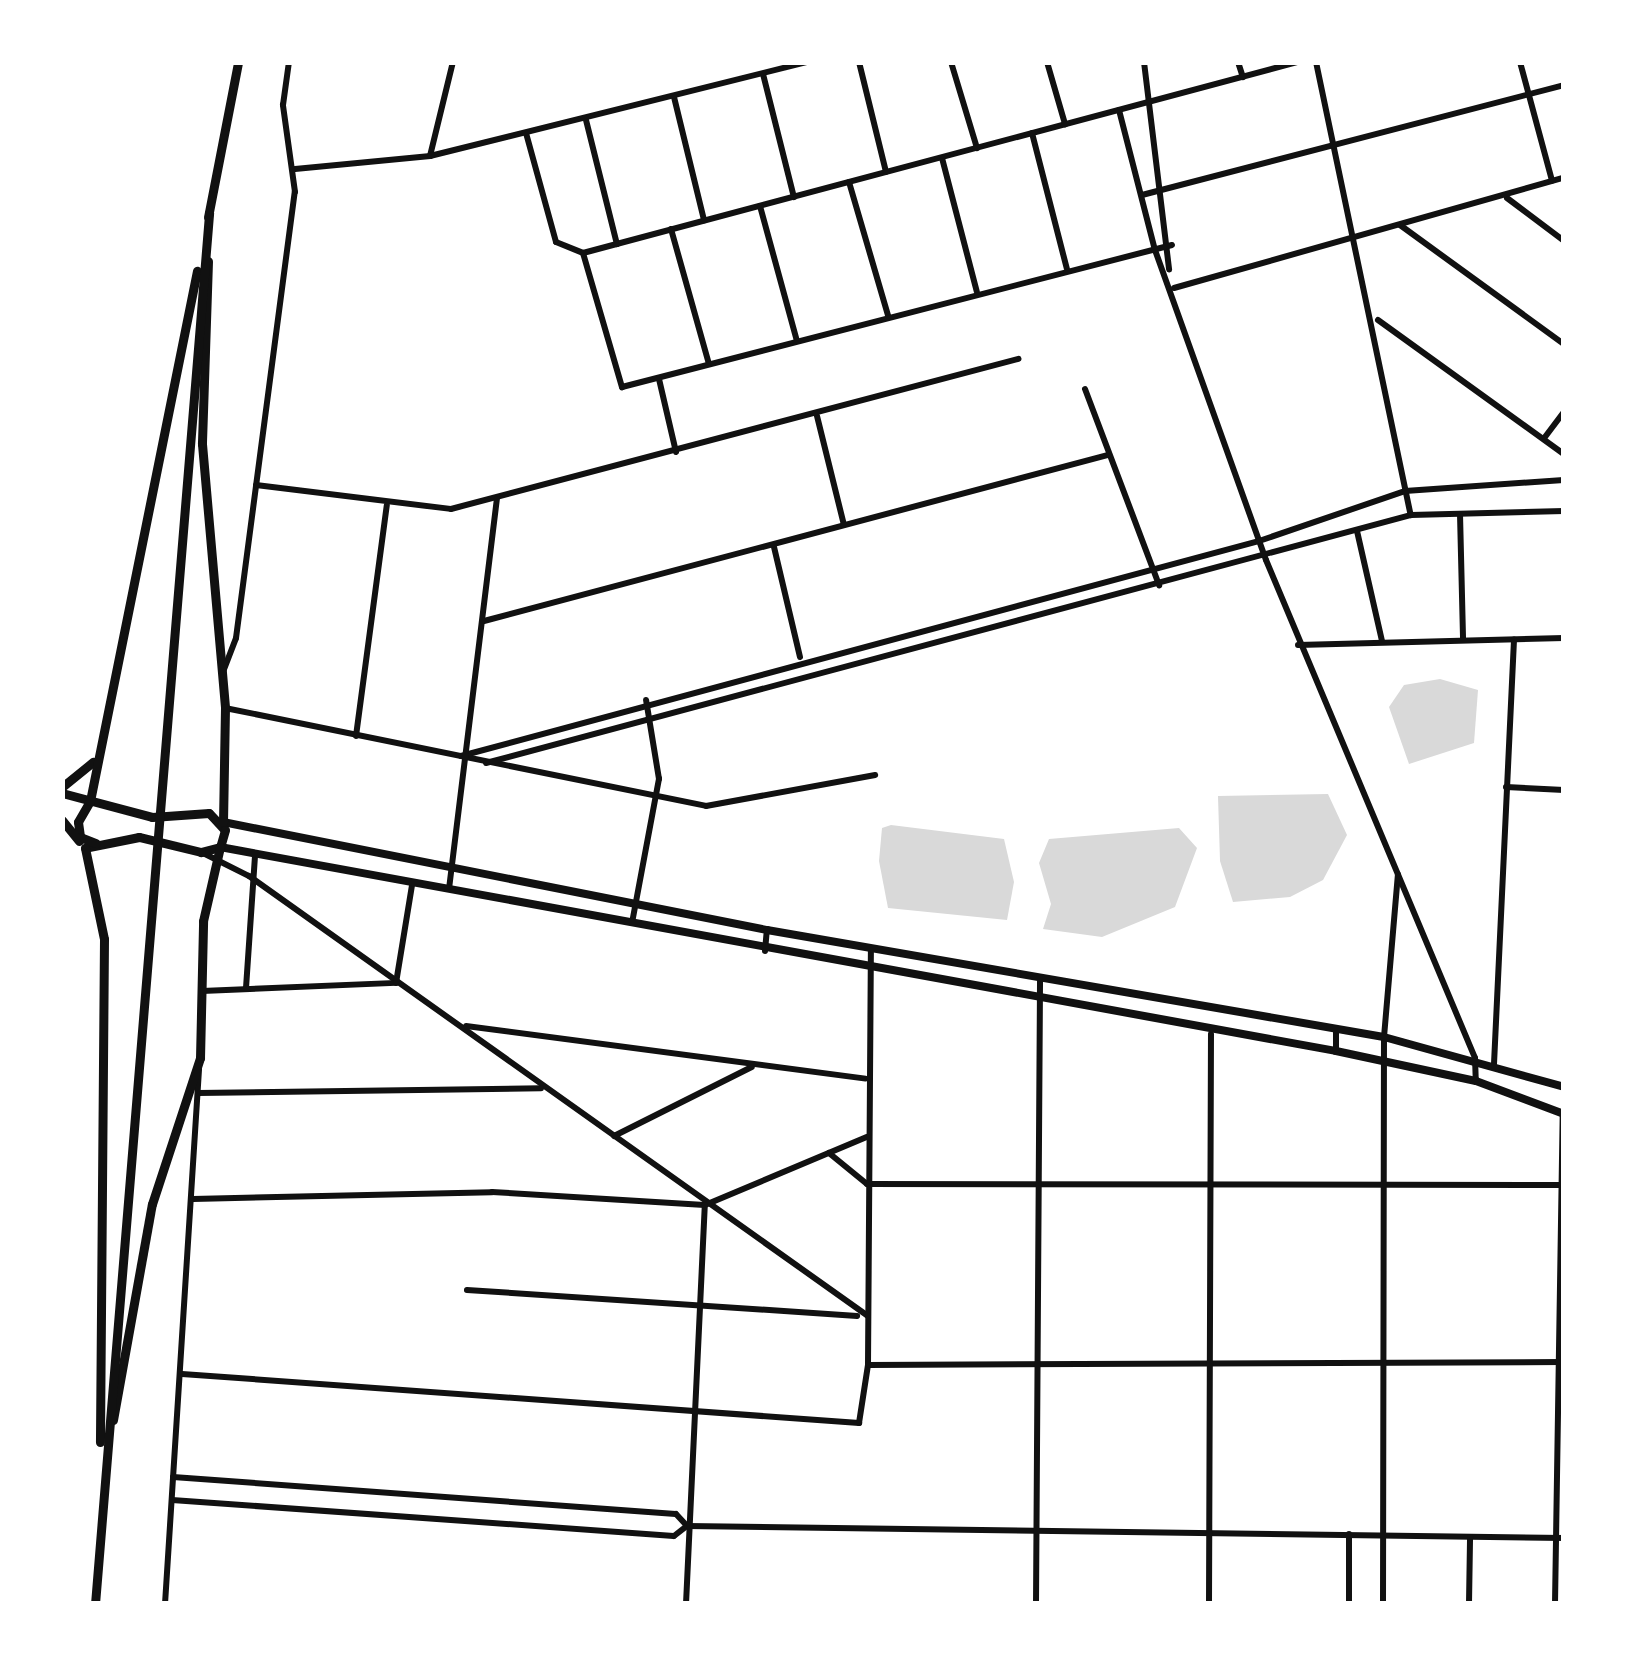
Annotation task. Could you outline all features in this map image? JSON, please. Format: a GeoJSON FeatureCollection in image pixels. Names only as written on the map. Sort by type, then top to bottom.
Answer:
{"type":"FeatureCollection","features":[{"type":"Feature","properties":{"kind":"main road"},"geometry":{"type":"LineString","coordinates":[[102,1477],[104,939],[80,836],[238,62]]}},
{"type":"Feature","properties":{"kind":"main road"},"geometry":{"type":"LineString","coordinates":[[102,1477],[152,1204],[200,1058],[200,991],[223,822],[226,708],[202,444],[209,213]]}},
{"type":"Feature","properties":{"kind":"main road"},"geometry":{"type":"LineString","coordinates":[[95,1604],[158,782],[209,213]]}},
{"type":"Feature","properties":{"kind":"main road"},"geometry":{"type":"LineString","coordinates":[[94,760],[62,790],[90,801],[223,822]]}},
{"type":"Feature","properties":{"kind":"main road"},"geometry":{"type":"LineString","coordinates":[[62,820],[85,848]]}},
{"type":"Feature","properties":{"kind":"main road"},"geometry":{"type":"LineString","coordinates":[[80,836],[98,844]]}},
{"type":"Feature","properties":{"kind":"main road"},"geometry":{"type":"LineString","coordinates":[[85,848],[156,838],[201,852],[218,852]]}},
{"type":"Feature","properties":{"kind":"street"},"geometry":{"type":"LineString","coordinates":[[222,673],[236,638],[294,168],[284,104],[289,62]]}},
{"type":"Feature","properties":{"kind":"street"},"geometry":{"type":"LineString","coordinates":[[430,156],[452,62]]}},
{"type":"Feature","properties":{"kind":"street"},"geometry":{"type":"LineString","coordinates":[[294,168],[430,156],[808,62]]}},
{"type":"Feature","properties":{"kind":"street"},"geometry":{"type":"LineString","coordinates":[[858,62],[886,172]]}},
{"type":"Feature","properties":{"kind":"street"},"geometry":{"type":"LineString","coordinates":[[950,62],[976,148]]}},
{"type":"Feature","properties":{"kind":"street"},"geometry":{"type":"LineString","coordinates":[[1048,62],[1065,124]]}},
{"type":"Feature","properties":{"kind":"street"},"geometry":{"type":"LineString","coordinates":[[1144,62],[1153,101],[1146,129],[1172,245],[1169,271]]}},
{"type":"Feature","properties":{"kind":"street"},"geometry":{"type":"LineString","coordinates":[[1238,62],[1242,77]]}},
{"type":"Feature","properties":{"kind":"street"},"geometry":{"type":"LineString","coordinates":[[526,134],[565,253],[582,253],[1298,62]]}},
{"type":"Feature","properties":{"kind":"street"},"geometry":{"type":"LineString","coordinates":[[1316,62],[1376,319],[1411,515]]}},
{"type":"Feature","properties":{"kind":"street"},"geometry":{"type":"LineString","coordinates":[[1520,62],[1552,181]]}},
{"type":"Feature","properties":{"kind":"street"},"geometry":{"type":"LineString","coordinates":[[763,74],[794,196]]}},
{"type":"Feature","properties":{"kind":"street"},"geometry":{"type":"LineString","coordinates":[[1142,195],[1564,85]]}},
{"type":"Feature","properties":{"kind":"street"},"geometry":{"type":"LineString","coordinates":[[674,98],[704,220]]}},
{"type":"Feature","properties":{"kind":"street"},"geometry":{"type":"LineString","coordinates":[[1119,110],[1155,250],[1169,271],[1266,560],[1298,645],[1475,1058],[1476,1081]]}},
{"type":"Feature","properties":{"kind":"street"},"geometry":{"type":"LineString","coordinates":[[586,120],[617,244]]}},
{"type":"Feature","properties":{"kind":"street"},"geometry":{"type":"LineString","coordinates":[[1032,133],[1067,269]]}},
{"type":"Feature","properties":{"kind":"street"},"geometry":{"type":"LineString","coordinates":[[942,157],[977,292]]}},
{"type":"Feature","properties":{"kind":"street"},"geometry":{"type":"LineString","coordinates":[[1174,288],[1564,178]]}},
{"type":"Feature","properties":{"kind":"street"},"geometry":{"type":"LineString","coordinates":[[849,182],[888,315]]}},
{"type":"Feature","properties":{"kind":"street"},"geometry":{"type":"LineString","coordinates":[[1506,197],[1564,241]]}},
{"type":"Feature","properties":{"kind":"street"},"geometry":{"type":"LineString","coordinates":[[760,206],[797,341]]}},
{"type":"Feature","properties":{"kind":"street"},"geometry":{"type":"LineString","coordinates":[[1400,226],[1564,344]]}},
{"type":"Feature","properties":{"kind":"street"},"geometry":{"type":"LineString","coordinates":[[672,229],[709,364]]}},
{"type":"Feature","properties":{"kind":"street"},"geometry":{"type":"LineString","coordinates":[[582,253],[619,386],[1172,245]]}},
{"type":"Feature","properties":{"kind":"street"},"geometry":{"type":"LineString","coordinates":[[1376,319],[1564,454]]}},
{"type":"Feature","properties":{"kind":"street"},"geometry":{"type":"LineString","coordinates":[[256,485],[386,506],[452,509],[817,416],[1018,359]]}},
{"type":"Feature","properties":{"kind":"street"},"geometry":{"type":"LineString","coordinates":[[658,379],[676,452]]}},
{"type":"Feature","properties":{"kind":"street"},"geometry":{"type":"LineString","coordinates":[[1085,389],[1158,585]]}},
{"type":"Feature","properties":{"kind":"street"},"geometry":{"type":"LineString","coordinates":[[1545,437],[1564,412]]}},
{"type":"Feature","properties":{"kind":"street"},"geometry":{"type":"LineString","coordinates":[[817,416],[844,525]]}},
{"type":"Feature","properties":{"kind":"street"},"geometry":{"type":"LineString","coordinates":[[484,621],[774,547],[1108,455]]}},
{"type":"Feature","properties":{"kind":"street"},"geometry":{"type":"LineString","coordinates":[[461,756],[800,657],[1152,564],[1259,540],[1405,492],[1564,480]]}},
{"type":"Feature","properties":{"kind":"street"},"geometry":{"type":"LineString","coordinates":[[449,889],[461,756],[484,621],[498,498]]}},
{"type":"Feature","properties":{"kind":"street"},"geometry":{"type":"LineString","coordinates":[[356,736],[386,506]]}},
{"type":"Feature","properties":{"kind":"street"},"geometry":{"type":"LineString","coordinates":[[486,763],[1032,616],[1266,560],[1411,515],[1564,511]]}},
{"type":"Feature","properties":{"kind":"street"},"geometry":{"type":"LineString","coordinates":[[1460,514],[1462,639]]}},
{"type":"Feature","properties":{"kind":"street"},"geometry":{"type":"LineString","coordinates":[[1357,531],[1382,641]]}},
{"type":"Feature","properties":{"kind":"street"},"geometry":{"type":"LineString","coordinates":[[774,547],[800,657]]}},
{"type":"Feature","properties":{"kind":"street"},"geometry":{"type":"LineString","coordinates":[[1028,599],[1032,616]]}},
{"type":"Feature","properties":{"kind":"street"},"geometry":{"type":"LineString","coordinates":[[1298,645],[1564,638]]}},
{"type":"Feature","properties":{"kind":"street"},"geometry":{"type":"LineString","coordinates":[[1494,1064],[1514,639]]}},
{"type":"Feature","properties":{"kind":"street"},"geometry":{"type":"LineString","coordinates":[[632,924],[655,799],[646,700]]}},
{"type":"Feature","properties":{"kind":"street"},"geometry":{"type":"LineString","coordinates":[[226,708],[655,799],[763,802],[875,775]]}},
{"type":"Feature","properties":{"kind":"street"},"geometry":{"type":"LineString","coordinates":[[1506,787],[1564,790]]}},
{"type":"Feature","properties":{"kind":"street"},"geometry":{"type":"LineString","coordinates":[[223,822],[767,930],[1384,1037],[1475,1058],[1564,1087]]}},
{"type":"Feature","properties":{"kind":"street"},"geometry":{"type":"LineString","coordinates":[[218,852],[449,889],[764,952],[1036,998],[1211,1034],[1336,1051],[1476,1081],[1563,1114],[1555,1604]]}},
{"type":"Feature","properties":{"kind":"street"},"geometry":{"type":"LineString","coordinates":[[218,852],[396,984],[465,1026],[542,1088],[614,1136],[858,1316]]}},
{"type":"Feature","properties":{"kind":"street"},"geometry":{"type":"LineString","coordinates":[[246,988],[255,929],[250,876],[255,856]]}},
{"type":"Feature","properties":{"kind":"street"},"geometry":{"type":"LineString","coordinates":[[1383,1604],[1388,1063],[1384,1037],[1398,874]]}},
{"type":"Feature","properties":{"kind":"street"},"geometry":{"type":"LineString","coordinates":[[396,984],[412,885]]}},
{"type":"Feature","properties":{"kind":"street"},"geometry":{"type":"LineString","coordinates":[[764,952],[767,930]]}},
{"type":"Feature","properties":{"kind":"street"},"geometry":{"type":"LineString","coordinates":[[182,1374],[860,1423],[868,1365],[866,1078],[871,946]]}},
{"type":"Feature","properties":{"kind":"street"},"geometry":{"type":"LineString","coordinates":[[1036,1604],[1036,998],[1040,977]]}},
{"type":"Feature","properties":{"kind":"street"},"geometry":{"type":"LineString","coordinates":[[200,991],[396,984]]}},
{"type":"Feature","properties":{"kind":"street"},"geometry":{"type":"LineString","coordinates":[[465,1026],[866,1078]]}},
{"type":"Feature","properties":{"kind":"street"},"geometry":{"type":"LineString","coordinates":[[1336,1031],[1336,1051]]}},
{"type":"Feature","properties":{"kind":"street"},"geometry":{"type":"LineString","coordinates":[[1208,1604],[1211,1034]]}},
{"type":"Feature","properties":{"kind":"street"},"geometry":{"type":"LineString","coordinates":[[165,1604],[200,1058]]}},
{"type":"Feature","properties":{"kind":"street"},"geometry":{"type":"LineString","coordinates":[[614,1136],[755,1065]]}},
{"type":"Feature","properties":{"kind":"street"},"geometry":{"type":"LineString","coordinates":[[198,1093],[542,1088]]}},
{"type":"Feature","properties":{"kind":"street"},"geometry":{"type":"LineString","coordinates":[[193,1199],[492,1192],[705,1205],[867,1137]]}},
{"type":"Feature","properties":{"kind":"street"},"geometry":{"type":"LineString","coordinates":[[830,1154],[866,1184],[1209,1190],[1561,1185]]}},
{"type":"Feature","properties":{"kind":"street"},"geometry":{"type":"LineString","coordinates":[[686,1604],[692,1411],[705,1205]]}},
{"type":"Feature","properties":{"kind":"street"},"geometry":{"type":"LineString","coordinates":[[467,1290],[868,1316]]}},
{"type":"Feature","properties":{"kind":"street"},"geometry":{"type":"LineString","coordinates":[[868,1365],[1559,1362]]}},
{"type":"Feature","properties":{"kind":"street"},"geometry":{"type":"LineString","coordinates":[[173,1477],[676,1514],[687,1526]]}},
{"type":"Feature","properties":{"kind":"street"},"geometry":{"type":"LineString","coordinates":[[172,1500],[674,1536],[687,1526],[1036,1536],[1559,1537]]}},
{"type":"Feature","properties":{"kind":"street"},"geometry":{"type":"LineString","coordinates":[[1349,1534],[1350,1604]]}},
{"type":"Feature","properties":{"kind":"street"},"geometry":{"type":"LineString","coordinates":[[1469,1604],[1470,1537]]}},
{"type":"Feature","properties":{"kind":"shaded area"},"geometry":{"type":"Polygon","coordinates":[[[1440,679],[1478,690],[1474,743],[1409,764],[1389,707],[1404,685],[1440,679]]]}},
{"type":"Feature","properties":{"kind":"shaded area"},"geometry":{"type":"Polygon","coordinates":[[[1328,794],[1347,835],[1323,880],[1290,897],[1233,902],[1220,861],[1218,796],[1328,794]]]}},
{"type":"Feature","properties":{"kind":"shaded area"},"geometry":{"type":"Polygon","coordinates":[[[891,825],[1004,839],[1014,882],[1007,920],[888,908],[879,861],[882,828],[891,825]]]}},
{"type":"Feature","properties":{"kind":"shaded area"},"geometry":{"type":"Polygon","coordinates":[[[1179,828],[1197,848],[1175,907],[1102,937],[1043,929],[1051,904],[1039,863],[1049,839],[1179,828]]]}}]}
